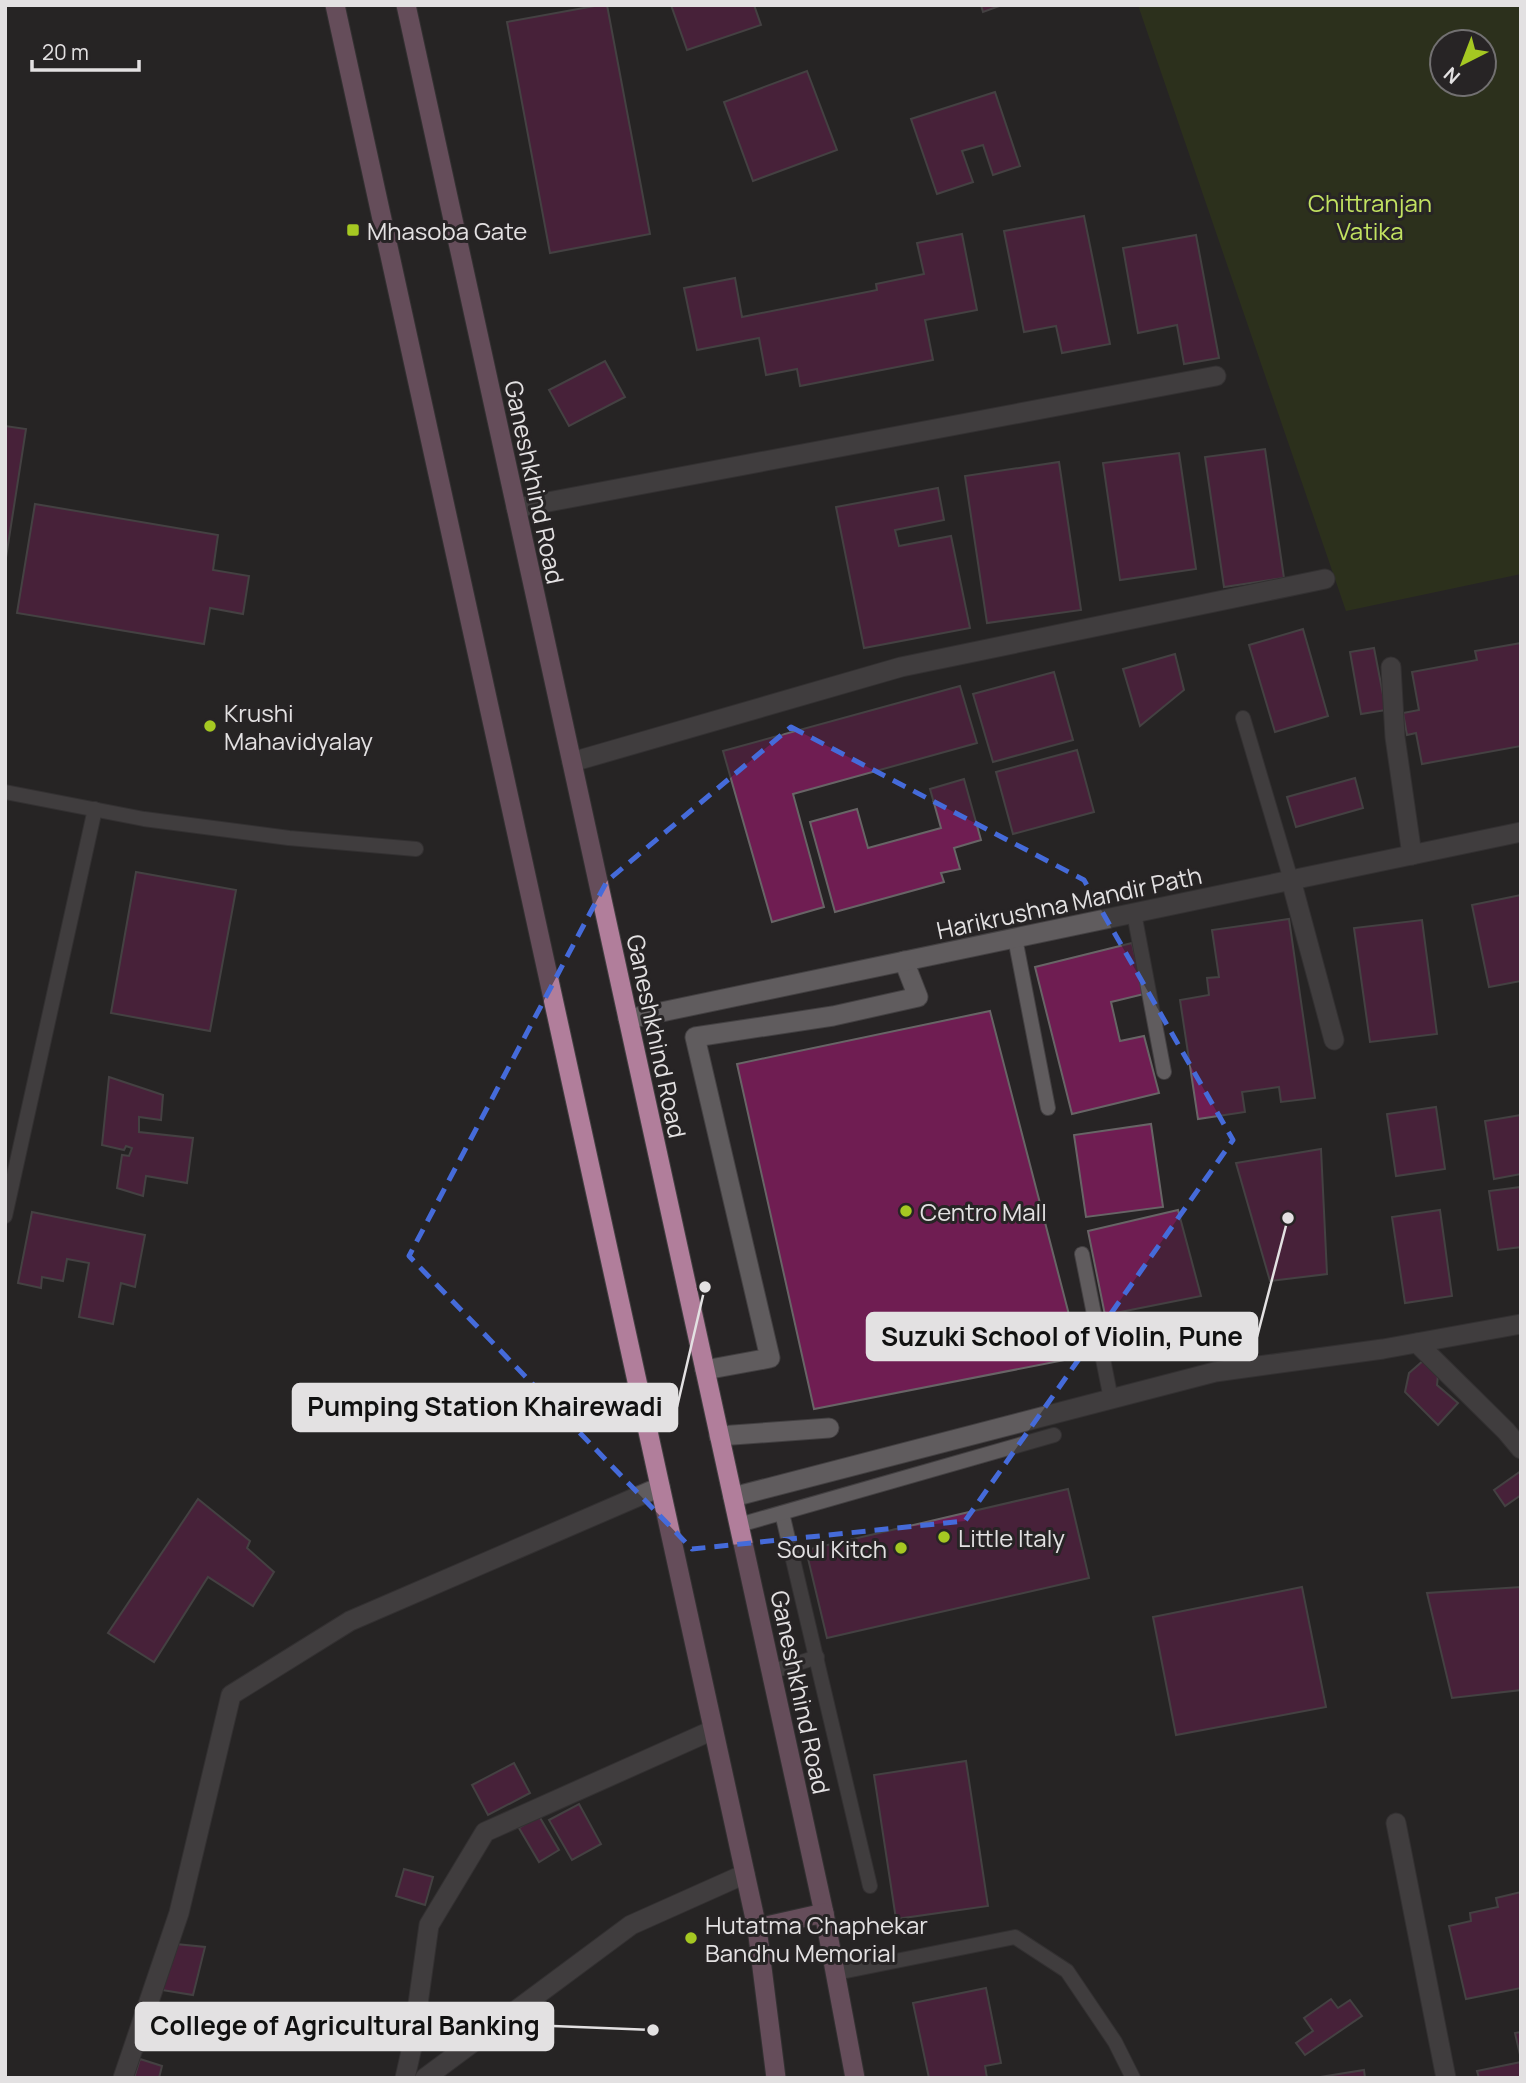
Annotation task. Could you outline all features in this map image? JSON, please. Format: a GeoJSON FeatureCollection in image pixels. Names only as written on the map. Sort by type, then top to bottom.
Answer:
{"type":"FeatureCollection","features":[{"type":"Feature","properties":{"kind":"main road"},"geometry":{"type":"LineString","coordinates":[[335,5],[757,1928],[776,2078]]}},
{"type":"Feature","properties":{"kind":"main road","name":"Ganeshkhind Road"},"geometry":{"type":"LineString","coordinates":[[406,5],[824,1913],[855,2078]]}},
{"type":"Feature","properties":{"kind":"main road"},"geometry":{"type":"LineString","coordinates":[[757,1928],[824,1913]]}},
{"type":"Feature","properties":{"kind":"street"},"geometry":{"type":"LineString","coordinates":[[516,508],[1216,376]]}},
{"type":"Feature","properties":{"kind":"street"},"geometry":{"type":"LineString","coordinates":[[572,762],[901,667],[1325,579]]}},
{"type":"Feature","properties":{"kind":"street"},"geometry":{"type":"LineString","coordinates":[[1391,667],[1395,737],[1412,855]]}},
{"type":"Feature","properties":{"kind":"street","name":"Harikrushna Mandir Path"},"geometry":{"type":"LineString","coordinates":[[628,1019],[1521,832]]}},
{"type":"Feature","properties":{"kind":"street"},"geometry":{"type":"LineString","coordinates":[[1291,880],[1335,1040]]}},
{"type":"Feature","properties":{"kind":"street"},"geometry":{"type":"LineString","coordinates":[[705,1370],[771,1359],[695,1037],[833,1016],[918,997],[904,961]]}},
{"type":"Feature","properties":{"kind":"street"},"geometry":{"type":"LineString","coordinates":[[733,1497],[1215,1373],[1417,1343],[1521,1324]]}},
{"type":"Feature","properties":{"kind":"street"},"geometry":{"type":"LineString","coordinates":[[1417,1343],[1521,1449]]}},
{"type":"Feature","properties":{"kind":"street"},"geometry":{"type":"LineString","coordinates":[[719,1436],[829,1428]]}},
{"type":"Feature","properties":{"kind":"street"},"geometry":{"type":"LineString","coordinates":[[123,2078],[179,1913],[231,1695],[350,1620],[660,1487]]}},
{"type":"Feature","properties":{"kind":"street"},"geometry":{"type":"LineString","coordinates":[[405,2078],[412,2047],[429,1925],[485,1832],[713,1730]]}},
{"type":"Feature","properties":{"kind":"street"},"geometry":{"type":"LineString","coordinates":[[1396,1822],[1446,2078]]}},
{"type":"Feature","properties":{"kind":"street"},"geometry":{"type":"LineString","coordinates":[[425,2078],[631,1924],[744,1874]]}},
{"type":"Feature","properties":{"kind":"lane"},"geometry":{"type":"LineString","coordinates":[[1243,718],[1291,880]]}},
{"type":"Feature","properties":{"kind":"lane"},"geometry":{"type":"LineString","coordinates":[[5,792],[144,819],[289,838],[416,849]]}},
{"type":"Feature","properties":{"kind":"lane"},"geometry":{"type":"LineString","coordinates":[[5,1216],[95,809]]}},
{"type":"Feature","properties":{"kind":"lane"},"geometry":{"type":"LineString","coordinates":[[1133,913],[1164,1072]]}},
{"type":"Feature","properties":{"kind":"lane"},"geometry":{"type":"LineString","coordinates":[[1015,938],[1048,1108]]}},
{"type":"Feature","properties":{"kind":"lane"},"geometry":{"type":"LineString","coordinates":[[1082,1254],[1111,1399]]}},
{"type":"Feature","properties":{"kind":"lane"},"geometry":{"type":"LineString","coordinates":[[739,1525],[1054,1434]]}},
{"type":"Feature","properties":{"kind":"lane"},"geometry":{"type":"LineString","coordinates":[[782,1513],[870,1886]]}},
{"type":"Feature","properties":{"kind":"lane"},"geometry":{"type":"LineString","coordinates":[[771,1672],[817,1657]]}},
{"type":"Feature","properties":{"kind":"lane"},"geometry":{"type":"LineString","coordinates":[[836,1973],[1015,1937],[1067,1971],[1115,2042],[1133,2078]]}},
{"type":"Feature","properties":{"kind":"highlighted area"},"geometry":{"type":"Polygon","coordinates":[[[791,727],[1084,880],[1233,1140],[965,1521],[692,1549],[409,1256],[607,881],[791,727]]]}},
{"type":"Feature","properties":{"kind":"green space","name":"Chittranjan Vatika"},"geometry":{"type":"Polygon","coordinates":[[[1138,5],[1521,5],[1521,574],[1346,611],[1138,5]]]}},
{"type":"Feature","properties":{"kind":"building"},"geometry":{"type":"Polygon","coordinates":[[[607,5],[650,234],[550,253],[507,22],[607,5]]]}},
{"type":"Feature","properties":{"kind":"building"},"geometry":{"type":"Polygon","coordinates":[[[671,5],[754,5],[761,25],[687,50],[671,5]]]}},
{"type":"Feature","properties":{"kind":"building"},"geometry":{"type":"Polygon","coordinates":[[[981,5],[1002,5],[983,12],[981,5]]]}},
{"type":"Feature","properties":{"kind":"building"},"geometry":{"type":"Polygon","coordinates":[[[807,71],[837,150],[753,181],[724,102],[807,71]]]}},
{"type":"Feature","properties":{"kind":"building"},"geometry":{"type":"Polygon","coordinates":[[[995,92],[1020,166],[993,175],[983,145],[962,151],[973,182],[937,194],[911,119],[995,92]]]}},
{"type":"Feature","properties":{"kind":"building"},"geometry":{"type":"Polygon","coordinates":[[[1084,216],[1110,344],[1062,353],[1056,326],[1024,332],[1004,231],[1084,216]]]}},
{"type":"Feature","properties":{"kind":"building"},"geometry":{"type":"Polygon","coordinates":[[[962,234],[977,310],[925,320],[933,360],[800,386],[797,369],[766,375],[759,338],[697,350],[684,288],[735,278],[742,317],[877,290],[876,284],[924,274],[917,243],[962,234]]]}},
{"type":"Feature","properties":{"kind":"building"},"geometry":{"type":"Polygon","coordinates":[[[1196,235],[1219,358],[1184,364],[1177,325],[1138,333],[1123,248],[1196,235]]]}},
{"type":"Feature","properties":{"kind":"building"},"geometry":{"type":"Polygon","coordinates":[[[605,361],[625,397],[569,426],[549,390],[605,361]]]}},
{"type":"Feature","properties":{"kind":"building"},"geometry":{"type":"Polygon","coordinates":[[[5,426],[26,429],[5,564],[5,426]]]}},
{"type":"Feature","properties":{"kind":"building"},"geometry":{"type":"Polygon","coordinates":[[[1265,449],[1284,578],[1224,587],[1205,457],[1265,449]]]}},
{"type":"Feature","properties":{"kind":"building"},"geometry":{"type":"Polygon","coordinates":[[[1179,453],[1196,569],[1120,580],[1103,463],[1179,453]]]}},
{"type":"Feature","properties":{"kind":"building"},"geometry":{"type":"Polygon","coordinates":[[[1059,462],[1081,610],[987,623],[965,476],[1059,462]]]}},
{"type":"Feature","properties":{"kind":"building"},"geometry":{"type":"Polygon","coordinates":[[[938,488],[944,520],[895,530],[899,546],[951,536],[970,628],[864,648],[836,507],[938,488]]]}},
{"type":"Feature","properties":{"kind":"building"},"geometry":{"type":"Polygon","coordinates":[[[35,504],[218,535],[213,570],[249,576],[243,614],[210,608],[204,644],[17,613],[35,504]]]}},
{"type":"Feature","properties":{"kind":"building"},"geometry":{"type":"Polygon","coordinates":[[[1303,629],[1328,716],[1275,732],[1249,645],[1303,629]]]}},
{"type":"Feature","properties":{"kind":"building"},"geometry":{"type":"Polygon","coordinates":[[[1521,643],[1521,746],[1422,764],[1416,733],[1407,735],[1403,713],[1419,710],[1412,672],[1477,660],[1475,651],[1521,643]]]}},
{"type":"Feature","properties":{"kind":"building"},"geometry":{"type":"Polygon","coordinates":[[[1374,648],[1386,710],[1361,714],[1350,652],[1374,648]]]}},
{"type":"Feature","properties":{"kind":"building"},"geometry":{"type":"Polygon","coordinates":[[[1175,654],[1184,690],[1140,726],[1123,669],[1175,654]]]}},
{"type":"Feature","properties":{"kind":"building"},"geometry":{"type":"Polygon","coordinates":[[[1054,672],[1073,740],[993,762],[973,694],[1054,672]]]}},
{"type":"Feature","properties":{"kind":"building"},"geometry":{"type":"Polygon","coordinates":[[[960,686],[977,743],[793,794],[824,907],[772,922],[723,751],[960,686]]]}},
{"type":"Feature","properties":{"kind":"building"},"geometry":{"type":"Polygon","coordinates":[[[1077,750],[1094,812],[1013,834],[996,772],[1077,750]]]}},
{"type":"Feature","properties":{"kind":"building"},"geometry":{"type":"Polygon","coordinates":[[[1355,778],[1363,808],[1296,827],[1287,797],[1355,778]]]}},
{"type":"Feature","properties":{"kind":"building"},"geometry":{"type":"Polygon","coordinates":[[[964,779],[981,840],[954,848],[960,869],[941,873],[944,882],[835,912],[810,822],[857,809],[868,848],[941,828],[930,789],[964,779]]]}},
{"type":"Feature","properties":{"kind":"building"},"geometry":{"type":"Polygon","coordinates":[[[136,872],[236,890],[210,1031],[111,1013],[136,872]]]}},
{"type":"Feature","properties":{"kind":"building"},"geometry":{"type":"Polygon","coordinates":[[[1521,895],[1521,981],[1489,987],[1472,905],[1521,895]]]}},
{"type":"Feature","properties":{"kind":"building"},"geometry":{"type":"Polygon","coordinates":[[[1289,919],[1315,1098],[1281,1102],[1279,1087],[1242,1092],[1245,1112],[1198,1119],[1180,1000],[1209,995],[1207,978],[1219,977],[1212,930],[1289,919]]]}},
{"type":"Feature","properties":{"kind":"building"},"geometry":{"type":"Polygon","coordinates":[[[1422,920],[1437,1034],[1370,1042],[1354,928],[1422,920]]]}},
{"type":"Feature","properties":{"kind":"building"},"geometry":{"type":"Polygon","coordinates":[[[1132,943],[1144,994],[1111,1002],[1120,1041],[1144,1036],[1159,1093],[1072,1114],[1035,967],[1132,943]]]}},
{"type":"Feature","properties":{"kind":"building","name":"Centro Mall"},"geometry":{"type":"Polygon","coordinates":[[[990,1011],[1080,1357],[814,1409],[737,1064],[990,1011]]]}},
{"type":"Feature","properties":{"kind":"building"},"geometry":{"type":"Polygon","coordinates":[[[109,1077],[163,1095],[161,1120],[139,1117],[139,1132],[193,1138],[187,1183],[146,1176],[143,1196],[117,1188],[122,1155],[129,1156],[132,1148],[126,1146],[124,1150],[102,1145],[109,1077]]]}},
{"type":"Feature","properties":{"kind":"building"},"geometry":{"type":"Polygon","coordinates":[[[1436,1107],[1445,1169],[1396,1176],[1387,1114],[1436,1107]]]}},
{"type":"Feature","properties":{"kind":"building"},"geometry":{"type":"Polygon","coordinates":[[[1521,1115],[1521,1174],[1494,1179],[1485,1121],[1521,1115]]]}},
{"type":"Feature","properties":{"kind":"building"},"geometry":{"type":"Polygon","coordinates":[[[1151,1124],[1163,1207],[1086,1217],[1074,1135],[1151,1124]]]}},
{"type":"Feature","properties":{"kind":"building"},"geometry":{"type":"Polygon","coordinates":[[[1321,1149],[1327,1274],[1270,1281],[1236,1163],[1321,1149]]]}},
{"type":"Feature","properties":{"kind":"building"},"geometry":{"type":"Polygon","coordinates":[[[1521,1187],[1521,1247],[1498,1250],[1489,1191],[1521,1187]]]}},
{"type":"Feature","properties":{"kind":"building"},"geometry":{"type":"Polygon","coordinates":[[[1178,1210],[1201,1296],[1105,1315],[1088,1231],[1178,1210]]]}},
{"type":"Feature","properties":{"kind":"building"},"geometry":{"type":"Polygon","coordinates":[[[1440,1210],[1452,1296],[1405,1303],[1392,1217],[1440,1210]]]}},
{"type":"Feature","properties":{"kind":"building"},"geometry":{"type":"Polygon","coordinates":[[[32,1212],[145,1235],[135,1287],[121,1283],[113,1324],[79,1317],[89,1263],[67,1259],[63,1281],[42,1277],[41,1288],[18,1283],[32,1212]]]}},
{"type":"Feature","properties":{"kind":"building"},"geometry":{"type":"Polygon","coordinates":[[[1424,1360],[1438,1375],[1437,1385],[1458,1403],[1438,1425],[1405,1392],[1409,1373],[1424,1360]]]}},
{"type":"Feature","properties":{"kind":"building"},"geometry":{"type":"Polygon","coordinates":[[[1521,1471],[1521,1495],[1505,1506],[1494,1490],[1521,1471]]]}},
{"type":"Feature","properties":{"kind":"building"},"geometry":{"type":"Polygon","coordinates":[[[1068,1489],[1089,1578],[827,1638],[806,1550],[1068,1489]]]}},
{"type":"Feature","properties":{"kind":"building"},"geometry":{"type":"Polygon","coordinates":[[[198,1499],[250,1541],[247,1548],[274,1572],[253,1606],[208,1577],[154,1662],[108,1633],[198,1499]]]}},
{"type":"Feature","properties":{"kind":"building"},"geometry":{"type":"Polygon","coordinates":[[[1302,1587],[1326,1707],[1176,1735],[1153,1617],[1302,1587]]]}},
{"type":"Feature","properties":{"kind":"building"},"geometry":{"type":"Polygon","coordinates":[[[1521,1587],[1521,1690],[1452,1698],[1427,1593],[1521,1587]]]}},
{"type":"Feature","properties":{"kind":"building"},"geometry":{"type":"Polygon","coordinates":[[[966,1761],[988,1906],[896,1919],[874,1775],[966,1761]]]}},
{"type":"Feature","properties":{"kind":"building"},"geometry":{"type":"Polygon","coordinates":[[[514,1763],[530,1793],[488,1815],[472,1785],[514,1763]]]}},
{"type":"Feature","properties":{"kind":"building"},"geometry":{"type":"Polygon","coordinates":[[[579,1804],[601,1844],[572,1860],[549,1820],[579,1804]]]}},
{"type":"Feature","properties":{"kind":"building"},"geometry":{"type":"Polygon","coordinates":[[[539,1816],[559,1850],[539,1862],[519,1828],[539,1816]]]}},
{"type":"Feature","properties":{"kind":"building"},"geometry":{"type":"Polygon","coordinates":[[[404,1869],[433,1877],[425,1905],[396,1896],[404,1869]]]}},
{"type":"Feature","properties":{"kind":"building"},"geometry":{"type":"Polygon","coordinates":[[[1521,1892],[1521,1988],[1466,1999],[1449,1926],[1471,1921],[1470,1913],[1498,1907],[1496,1898],[1521,1892]]]}},
{"type":"Feature","properties":{"kind":"building"},"geometry":{"type":"Polygon","coordinates":[[[176,1944],[205,1947],[193,1995],[162,1990],[176,1944]]]}},
{"type":"Feature","properties":{"kind":"building"},"geometry":{"type":"Polygon","coordinates":[[[986,1988],[1001,2063],[985,2066],[987,2078],[929,2078],[913,2003],[986,1988]]]}},
{"type":"Feature","properties":{"kind":"building"},"geometry":{"type":"Polygon","coordinates":[[[1331,1999],[1338,2008],[1350,2000],[1362,2016],[1305,2055],[1296,2043],[1313,2031],[1304,2018],[1331,1999]]]}},
{"type":"Feature","properties":{"kind":"building"},"geometry":{"type":"Polygon","coordinates":[[[1521,2032],[1521,2059],[1515,2033],[1521,2032]]]}},
{"type":"Feature","properties":{"kind":"building"},"geometry":{"type":"Polygon","coordinates":[[[140,2059],[162,2066],[159,2078],[134,2078],[140,2059]]]}},
{"type":"Feature","properties":{"kind":"building"},"geometry":{"type":"Polygon","coordinates":[[[1521,2062],[1521,2078],[1479,2078],[1477,2071],[1521,2062]]]}},
{"type":"Feature","properties":{"kind":"building"},"geometry":{"type":"Polygon","coordinates":[[[1364,2070],[1365,2078],[1314,2078],[1364,2070]]]}},
{"type":"Feature","properties":{"kind":"place","name":"Mhasoba Gate"},"geometry":{"type":"Point","coordinates":[353,230]}},
{"type":"Feature","properties":{"kind":"place","name":"Krushi Mahavidyalay"},"geometry":{"type":"Point","coordinates":[210,726]}},
{"type":"Feature","properties":{"kind":"place","name":"Centro Mall"},"geometry":{"type":"Point","coordinates":[906,1211]}},
{"type":"Feature","properties":{"kind":"place","name":"Suzuki School of Violin, Pune"},"geometry":{"type":"Point","coordinates":[1288,1218]}},
{"type":"Feature","properties":{"kind":"place","name":"Pumping Station Khairewadi"},"geometry":{"type":"Point","coordinates":[705,1287]}},
{"type":"Feature","properties":{"kind":"place","name":"Little Italy"},"geometry":{"type":"Point","coordinates":[944,1537]}},
{"type":"Feature","properties":{"kind":"place","name":"Soul Kitch"},"geometry":{"type":"Point","coordinates":[901,1548]}},
{"type":"Feature","properties":{"kind":"place","name":"Hutatma Chaphekar Bandhu Memorial"},"geometry":{"type":"Point","coordinates":[691,1938]}},
{"type":"Feature","properties":{"kind":"place","name":"College of Agricultural Banking"},"geometry":{"type":"Point","coordinates":[653,2030]}}]}
